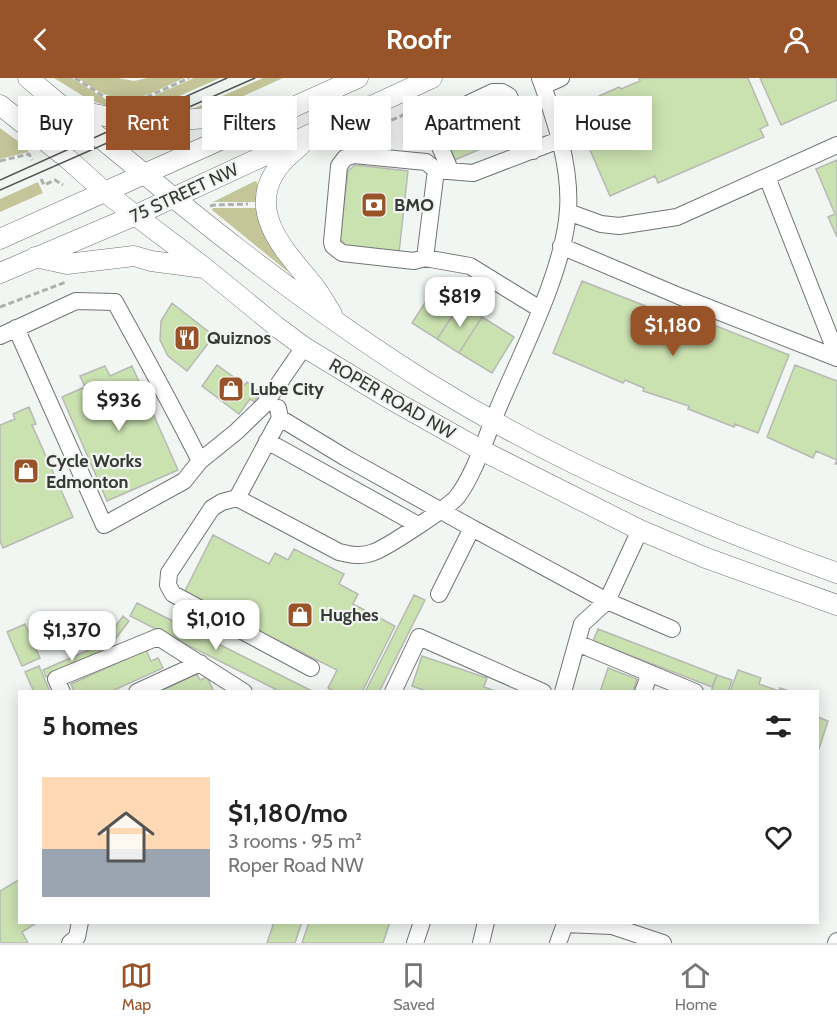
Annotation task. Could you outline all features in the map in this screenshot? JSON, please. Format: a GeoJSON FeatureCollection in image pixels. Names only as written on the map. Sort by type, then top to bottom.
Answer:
{"type":"FeatureCollection","features":[{"type":"Feature","properties":{"kind":"main road","name":"ROPER ROAD NW"},"geometry":{"type":"LineString","coordinates":[[28,78],[50,96]]}},
{"type":"Feature","properties":{"kind":"main road","name":"75 STREET NW"},"geometry":{"type":"LineString","coordinates":[[297,105],[358,78]]}},
{"type":"Feature","properties":{"kind":"main road","name":"75 STREET NW"},"geometry":{"type":"LineString","coordinates":[[391,97],[432,78]]}},
{"type":"Feature","properties":{"kind":"main road","name":"ROPER ROAD NW"},"geometry":{"type":"LineString","coordinates":[[0,105],[68,159],[106,193],[304,347],[385,396],[481,450],[640,530],[706,558],[837,605]]}},
{"type":"Feature","properties":{"kind":"main road"},"geometry":{"type":"LineString","coordinates":[[94,115],[124,120],[156,122],[202,118]]}},
{"type":"Feature","properties":{"kind":"main road","name":"ROPER ROAD NW"},"geometry":{"type":"LineString","coordinates":[[94,132],[278,280],[429,384],[585,470],[654,501],[837,573]]}},
{"type":"Feature","properties":{"kind":"main road","name":"75 STREET NW"},"geometry":{"type":"LineString","coordinates":[[0,273],[174,198],[309,134]]}},
{"type":"Feature","properties":{"kind":"main road"},"geometry":{"type":"LineString","coordinates":[[309,138],[276,170],[269,184],[266,204],[268,219],[279,241],[315,288],[337,322]]}},
{"type":"Feature","properties":{"kind":"main road","name":"75 STREET NW"},"geometry":{"type":"LineString","coordinates":[[0,239],[202,149]]}},
{"type":"Feature","properties":{"kind":"main road"},"geometry":{"type":"LineString","coordinates":[[35,257],[68,264],[134,256],[151,261],[205,268]]}},
{"type":"Feature","properties":{"kind":"lane"},"geometry":{"type":"LineString","coordinates":[[554,123],[542,82],[561,78]]}},
{"type":"Feature","properties":{"kind":"lane"},"geometry":{"type":"LineString","coordinates":[[425,258],[442,171],[448,165],[433,130],[436,117],[493,92],[502,92],[510,96],[533,151]]}},
{"type":"Feature","properties":{"kind":"lane"},"geometry":{"type":"LineString","coordinates":[[540,309],[470,266],[425,258],[414,261],[342,253],[333,246],[332,242],[338,177],[345,158],[354,155],[426,162],[442,171],[473,173],[554,142]]}},
{"type":"Feature","properties":{"kind":"lane"},"geometry":{"type":"LineString","coordinates":[[568,212],[609,226],[653,222],[677,217],[837,145]]}},
{"type":"Feature","properties":{"kind":"lane"},"geometry":{"type":"LineString","coordinates":[[311,668],[173,594],[168,585],[169,573],[212,508],[222,502],[237,498],[339,552],[356,556],[375,552],[457,498],[481,450],[540,309],[561,246],[568,212],[567,181],[561,150]]}},
{"type":"Feature","properties":{"kind":"lane"},"geometry":{"type":"LineString","coordinates":[[767,177],[837,356]]}},
{"type":"Feature","properties":{"kind":"lane"},"geometry":{"type":"LineString","coordinates":[[561,246],[679,296],[837,356]]}},
{"type":"Feature","properties":{"kind":"lane"},"geometry":{"type":"LineString","coordinates":[[0,336],[76,301],[115,302],[200,461]]}},
{"type":"Feature","properties":{"kind":"lane"},"geometry":{"type":"LineString","coordinates":[[16,328],[104,525],[184,481],[200,461],[254,415],[274,392],[304,347]]}},
{"type":"Feature","properties":{"kind":"lane"},"geometry":{"type":"LineString","coordinates":[[237,498],[280,418],[274,392]]}},
{"type":"Feature","properties":{"kind":"lane"},"geometry":{"type":"LineString","coordinates":[[280,418],[346,458],[607,602],[672,629]]}},
{"type":"Feature","properties":{"kind":"lane"},"geometry":{"type":"LineString","coordinates":[[267,441],[418,525]]}},
{"type":"Feature","properties":{"kind":"lane"},"geometry":{"type":"LineString","coordinates":[[439,594],[472,528]]}},
{"type":"Feature","properties":{"kind":"lane"},"geometry":{"type":"LineString","coordinates":[[564,690],[582,624],[607,602],[640,530]]}},
{"type":"Feature","properties":{"kind":"lane"},"geometry":{"type":"LineString","coordinates":[[61,690],[56,679],[158,637],[241,690]]}},
{"type":"Feature","properties":{"kind":"lane"},"geometry":{"type":"LineString","coordinates":[[397,690],[419,637],[538,690]]}},
{"type":"Feature","properties":{"kind":"lane"},"geometry":{"type":"LineString","coordinates":[[577,643],[690,690]]}},
{"type":"Feature","properties":{"kind":"lane"},"geometry":{"type":"LineString","coordinates":[[141,690],[200,663]]}},
{"type":"Feature","properties":{"kind":"lane"},"geometry":{"type":"LineString","coordinates":[[644,690],[650,673]]}},
{"type":"Feature","properties":{"kind":"lane"},"geometry":{"type":"LineString","coordinates":[[70,943],[78,937],[80,924]]}},
{"type":"Feature","properties":{"kind":"lane"},"geometry":{"type":"LineString","coordinates":[[415,943],[421,924]]}},
{"type":"Feature","properties":{"kind":"lane"},"geometry":{"type":"LineString","coordinates":[[481,943],[486,924]]}},
{"type":"Feature","properties":{"kind":"lane"},"geometry":{"type":"LineString","coordinates":[[558,943],[565,924],[612,926],[663,943]]}},
{"type":"Feature","properties":{"kind":"path"},"geometry":{"type":"LineString","coordinates":[[75,78],[106,98]]}},
{"type":"Feature","properties":{"kind":"path"},"geometry":{"type":"LineString","coordinates":[[148,96],[189,78]]}},
{"type":"Feature","properties":{"kind":"path"},"geometry":{"type":"LineString","coordinates":[[0,160],[29,154],[32,160]]}},
{"type":"Feature","properties":{"kind":"path"},"geometry":{"type":"LineString","coordinates":[[41,179],[44,185],[55,180],[63,185]]}},
{"type":"Feature","properties":{"kind":"path"},"geometry":{"type":"LineString","coordinates":[[214,205],[248,204]]}},
{"type":"Feature","properties":{"kind":"green space"},"geometry":{"type":"Polygon","coordinates":[[[54,78],[72,78],[106,99],[106,106],[94,101],[94,96],[83,96],[54,78]]]}},
{"type":"Feature","properties":{"kind":"green space"},"geometry":{"type":"Polygon","coordinates":[[[78,78],[118,78],[134,81],[147,78],[184,78],[144,96],[111,96],[94,89],[78,78]]]}},
{"type":"Feature","properties":{"kind":"green space"},"geometry":{"type":"Polygon","coordinates":[[[194,78],[220,78],[179,96],[154,96],[194,78]]]}},
{"type":"Feature","properties":{"kind":"green space"},"geometry":{"type":"Polygon","coordinates":[[[263,78],[283,78],[243,96],[222,96],[263,78]]]}},
{"type":"Feature","properties":{"kind":"green space"},"geometry":{"type":"Polygon","coordinates":[[[202,105],[202,110],[190,110],[202,105]]]}},
{"type":"Feature","properties":{"kind":"green space"},"geometry":{"type":"Polygon","coordinates":[[[0,128],[18,141],[18,150],[28,150],[28,152],[0,159],[0,128]]]}},
{"type":"Feature","properties":{"kind":"green space"},"geometry":{"type":"Polygon","coordinates":[[[255,181],[259,200],[257,202],[213,202],[255,181]]]}},
{"type":"Feature","properties":{"kind":"green space"},"geometry":{"type":"Polygon","coordinates":[[[38,182],[43,193],[0,212],[0,199],[38,182]]]}},
{"type":"Feature","properties":{"kind":"green space"},"geometry":{"type":"Polygon","coordinates":[[[213,208],[259,208],[289,269],[287,271],[212,210],[213,208]]]}},
{"type":"Feature","properties":{"kind":"building"},"geometry":{"type":"Polygon","coordinates":[[[748,78],[768,125],[760,129],[764,137],[658,183],[655,176],[610,196],[590,150],[652,150],[652,96],[599,96],[640,81],[639,79],[748,78]]]}},
{"type":"Feature","properties":{"kind":"building"},"geometry":{"type":"Polygon","coordinates":[[[760,78],[837,78],[837,100],[781,125],[760,78]]]}},
{"type":"Feature","properties":{"kind":"building"},"geometry":{"type":"Polygon","coordinates":[[[451,150],[478,150],[455,160],[451,150]]]}},
{"type":"Feature","properties":{"kind":"building"},"geometry":{"type":"Polygon","coordinates":[[[837,160],[837,237],[828,217],[835,214],[816,169],[837,160]]]}},
{"type":"Feature","properties":{"kind":"building","name":"BMO"},"geometry":{"type":"Polygon","coordinates":[[[355,165],[408,171],[399,253],[347,247],[340,239],[348,171],[355,165]]]}},
{"type":"Feature","properties":{"kind":"building"},"geometry":{"type":"Polygon","coordinates":[[[582,281],[671,316],[674,309],[789,355],[758,433],[735,424],[734,427],[688,409],[689,406],[643,391],[644,388],[625,380],[623,383],[553,353],[582,281]]]}},
{"type":"Feature","properties":{"kind":"building"},"geometry":{"type":"Polygon","coordinates":[[[435,287],[461,303],[437,339],[412,323],[435,287]]]}},
{"type":"Feature","properties":{"kind":"building","name":"Quiznos"},"geometry":{"type":"Polygon","coordinates":[[[172,303],[214,336],[187,371],[168,356],[160,340],[161,321],[172,303]]]}},
{"type":"Feature","properties":{"kind":"building"},"geometry":{"type":"Polygon","coordinates":[[[461,303],[482,317],[459,353],[437,339],[461,303]]]}},
{"type":"Feature","properties":{"kind":"building"},"geometry":{"type":"Polygon","coordinates":[[[482,317],[514,337],[492,373],[459,353],[482,317]]]}},
{"type":"Feature","properties":{"kind":"building","name":"Lube City"},"geometry":{"type":"Polygon","coordinates":[[[217,365],[245,385],[247,382],[260,393],[254,402],[250,399],[239,414],[202,386],[217,365]]]}},
{"type":"Feature","properties":{"kind":"building"},"geometry":{"type":"Polygon","coordinates":[[[795,365],[837,381],[837,460],[816,451],[813,458],[767,437],[795,365]]]}},
{"type":"Feature","properties":{"kind":"building"},"geometry":{"type":"Polygon","coordinates":[[[105,366],[110,376],[132,366],[178,470],[107,501],[62,397],[85,387],[80,376],[105,366]]]}},
{"type":"Feature","properties":{"kind":"building","name":"Cycle Works Edmonton"},"geometry":{"type":"Polygon","coordinates":[[[29,407],[36,424],[32,425],[73,517],[3,548],[0,541],[0,425],[15,419],[13,414],[29,407]]]}},
{"type":"Feature","properties":{"kind":"building","name":"Hughes"},"geometry":{"type":"Polygon","coordinates":[[[213,535],[269,564],[275,553],[288,560],[294,549],[344,574],[339,584],[358,594],[353,604],[395,626],[363,690],[332,690],[328,688],[337,670],[184,593],[213,535]]]}},
{"type":"Feature","properties":{"kind":"building"},"geometry":{"type":"Polygon","coordinates":[[[414,595],[425,600],[380,690],[366,690],[414,595]]]}},
{"type":"Feature","properties":{"kind":"building"},"geometry":{"type":"Polygon","coordinates":[[[137,603],[310,690],[277,690],[130,616],[137,603]]]}},
{"type":"Feature","properties":{"kind":"building"},"geometry":{"type":"Polygon","coordinates":[[[123,616],[129,621],[106,651],[101,646],[123,616]]]}},
{"type":"Feature","properties":{"kind":"building"},"geometry":{"type":"Polygon","coordinates":[[[25,624],[40,658],[22,666],[7,632],[25,624]]]}},
{"type":"Feature","properties":{"kind":"building"},"geometry":{"type":"Polygon","coordinates":[[[598,629],[717,675],[712,687],[593,641],[598,629]]]}},
{"type":"Feature","properties":{"kind":"building"},"geometry":{"type":"Polygon","coordinates":[[[98,646],[101,653],[46,677],[43,670],[98,646]]]}},
{"type":"Feature","properties":{"kind":"building"},"geometry":{"type":"Polygon","coordinates":[[[146,650],[151,661],[158,658],[163,668],[114,690],[73,690],[71,684],[146,650]]]}},
{"type":"Feature","properties":{"kind":"building"},"geometry":{"type":"Polygon","coordinates":[[[422,656],[487,678],[484,687],[492,690],[423,690],[412,686],[422,656]]]}},
{"type":"Feature","properties":{"kind":"building"},"geometry":{"type":"Polygon","coordinates":[[[39,666],[49,690],[33,690],[25,672],[39,666]]]}},
{"type":"Feature","properties":{"kind":"building"},"geometry":{"type":"Polygon","coordinates":[[[608,668],[637,679],[634,690],[601,690],[608,668]]]}},
{"type":"Feature","properties":{"kind":"building"},"geometry":{"type":"Polygon","coordinates":[[[738,670],[761,678],[759,684],[776,690],[732,690],[738,670]]]}},
{"type":"Feature","properties":{"kind":"building"},"geometry":{"type":"Polygon","coordinates":[[[197,674],[200,680],[207,677],[213,690],[162,690],[197,674]]]}},
{"type":"Feature","properties":{"kind":"building"},"geometry":{"type":"Polygon","coordinates":[[[717,675],[732,680],[729,690],[712,690],[717,675]]]}},
{"type":"Feature","properties":{"kind":"building"},"geometry":{"type":"Polygon","coordinates":[[[819,717],[828,721],[819,749],[819,717]]]}},
{"type":"Feature","properties":{"kind":"building"},"geometry":{"type":"Polygon","coordinates":[[[18,880],[18,924],[35,924],[22,932],[28,943],[0,943],[0,891],[18,880]]]}},
{"type":"Feature","properties":{"kind":"building"},"geometry":{"type":"Polygon","coordinates":[[[273,924],[301,924],[295,943],[267,943],[273,924]]]}},
{"type":"Feature","properties":{"kind":"building"},"geometry":{"type":"Polygon","coordinates":[[[308,924],[389,924],[383,943],[302,943],[308,924]]]}},
{"type":"Feature","properties":{"kind":"tram line"},"geometry":{"type":"LineString","coordinates":[[0,180],[227,78]]}},
{"type":"Feature","properties":{"kind":"tram line"},"geometry":{"type":"LineString","coordinates":[[0,190],[255,78]]}},
{"type":"Feature","properties":{"kind":"place","name":"BMO"},"geometry":{"type":"Point","coordinates":[374,205]}},
{"type":"Feature","properties":{"kind":"place","name":"Quiznos"},"geometry":{"type":"Point","coordinates":[187,338]}},
{"type":"Feature","properties":{"kind":"place","name":"Lube City"},"geometry":{"type":"Point","coordinates":[231,389]}},
{"type":"Feature","properties":{"kind":"place","name":"Cycle Works Edmonton"},"geometry":{"type":"Point","coordinates":[26,471]}},
{"type":"Feature","properties":{"kind":"place","name":"Hughes"},"geometry":{"type":"Point","coordinates":[300,615]}}]}
